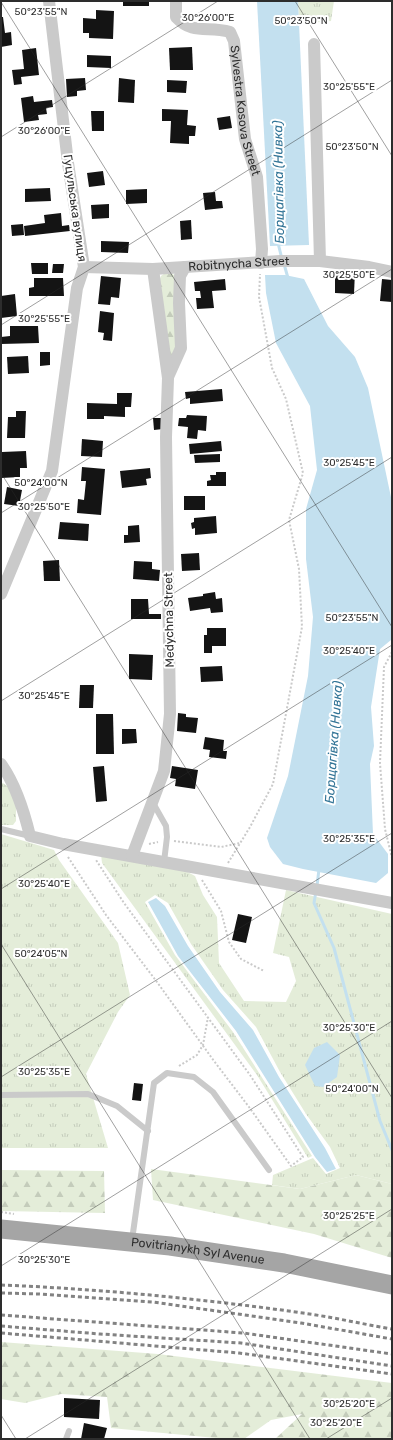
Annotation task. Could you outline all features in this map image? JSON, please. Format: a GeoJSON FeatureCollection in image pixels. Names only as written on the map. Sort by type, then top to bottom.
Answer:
{"type":"FeatureCollection","features":[{"type":"Feature","properties":{"kind":"main road","name":"Povitrianykh Syl Avenue"},"geometry":{"type":"LineString","coordinates":[[1,1229],[170,1246],[284,1263],[392,1285]]}},
{"type":"Feature","properties":{"kind":"street","name":"Гуцульська вулиця"},"geometry":{"type":"LineString","coordinates":[[1,594],[52,471],[77,288],[84,267],[68,163],[48,1]]}},
{"type":"Feature","properties":{"kind":"street","name":"Sylvestra Kosova Street"},"geometry":{"type":"LineString","coordinates":[[176,1],[176,17],[183,24],[192,28],[230,32],[234,41],[245,139],[257,177],[262,250],[261,262]]}},
{"type":"Feature","properties":{"kind":"street"},"geometry":{"type":"LineString","coordinates":[[314,44],[320,261]]}},
{"type":"Feature","properties":{"kind":"street","name":"Robitnycha Street"},"geometry":{"type":"LineString","coordinates":[[84,267],[153,269],[261,262],[320,261],[369,267],[392,272]]}},
{"type":"Feature","properties":{"kind":"street","name":"Medychna Street"},"geometry":{"type":"LineString","coordinates":[[168,378],[181,348],[180,276],[185,267]]}},
{"type":"Feature","properties":{"kind":"street","name":"Medychna Street"},"geometry":{"type":"LineString","coordinates":[[134,851],[164,771],[170,714],[166,438],[168,378],[153,269]]}},
{"type":"Feature","properties":{"kind":"street"},"geometry":{"type":"LineString","coordinates":[[1,764],[9,775],[25,816],[30,836],[63,844],[94,849],[134,851],[164,862],[299,887],[392,902]]}},
{"type":"Feature","properties":{"kind":"lane"},"geometry":{"type":"LineString","coordinates":[[152,802],[166,826],[167,840],[164,862]]}},
{"type":"Feature","properties":{"kind":"lane"},"geometry":{"type":"LineString","coordinates":[[1,829],[30,836]]}},
{"type":"Feature","properties":{"kind":"lane"},"geometry":{"type":"LineString","coordinates":[[132,1242],[154,1083],[167,1073],[194,1077],[213,1092],[269,1170]]}},
{"type":"Feature","properties":{"kind":"lane"},"geometry":{"type":"LineString","coordinates":[[1,1096],[88,1094],[117,1106],[148,1131]]}},
{"type":"Feature","properties":{"kind":"lane"},"geometry":{"type":"LineString","coordinates":[[66,1439],[69,1431]]}},
{"type":"Feature","properties":{"kind":"path"},"geometry":{"type":"LineString","coordinates":[[222,872],[273,784],[302,627],[299,569],[289,520],[304,473],[286,399],[272,368],[259,297],[261,262]]}},
{"type":"Feature","properties":{"kind":"path"},"geometry":{"type":"LineString","coordinates":[[392,652],[384,666],[380,764],[385,830],[392,858]]}},
{"type":"Feature","properties":{"kind":"path"},"geometry":{"type":"LineString","coordinates":[[134,851],[167,840],[221,847],[240,843]]}},
{"type":"Feature","properties":{"kind":"path"},"geometry":{"type":"LineString","coordinates":[[63,844],[76,872],[106,915],[249,1107],[290,1166],[303,1157],[250,1075],[96,863],[94,849]]}},
{"type":"Feature","properties":{"kind":"path"},"geometry":{"type":"LineString","coordinates":[[194,867],[220,911],[229,942],[241,959],[264,971]]}},
{"type":"Feature","properties":{"kind":"path"},"geometry":{"type":"LineString","coordinates":[[167,1073],[197,1055],[203,1045],[208,1017]]}},
{"type":"Feature","properties":{"kind":"green space"},"geometry":{"type":"Polygon","coordinates":[[[298,1],[334,1],[331,21],[299,24],[298,1]]]}},
{"type":"Feature","properties":{"kind":"green space"},"geometry":{"type":"Polygon","coordinates":[[[165,273],[172,273],[177,278],[178,347],[170,366],[159,281],[161,276],[165,273]]]}},
{"type":"Feature","properties":{"kind":"green space"},"geometry":{"type":"Polygon","coordinates":[[[1,782],[9,787],[16,805],[16,821],[13,825],[1,825],[1,782]]]}},
{"type":"Feature","properties":{"kind":"green space"},"geometry":{"type":"Polygon","coordinates":[[[1,834],[54,850],[59,860],[118,943],[130,995],[118,1012],[86,1074],[108,1148],[1,1148],[1,834]]]}},
{"type":"Feature","properties":{"kind":"green space"},"geometry":{"type":"Polygon","coordinates":[[[101,854],[184,870],[195,876],[203,895],[217,917],[219,963],[244,1001],[286,1002],[296,981],[289,957],[273,953],[286,890],[392,914],[392,1184],[356,1175],[300,1189],[272,1185],[273,1175],[313,1158],[326,1174],[340,1168],[330,1147],[306,1114],[280,1072],[256,1027],[223,990],[191,944],[168,903],[155,895],[145,902],[175,955],[233,1032],[312,1156],[308,1158],[257,1075],[102,863],[101,854]]]}},
{"type":"Feature","properties":{"kind":"green space"},"geometry":{"type":"Polygon","coordinates":[[[151,1169],[300,1189],[356,1175],[392,1184],[392,1258],[314,1234],[153,1200],[151,1169]]]}},
{"type":"Feature","properties":{"kind":"green space"},"geometry":{"type":"Polygon","coordinates":[[[1,1170],[104,1171],[105,1213],[1,1211],[1,1170]]]}},
{"type":"Feature","properties":{"kind":"green space"},"geometry":{"type":"Polygon","coordinates":[[[1,1342],[158,1354],[392,1383],[392,1439],[275,1439],[302,1414],[271,1420],[244,1439],[226,1439],[111,1428],[107,1397],[61,1394],[25,1403],[1,1399],[1,1342]]]}},
{"type":"Feature","properties":{"kind":"water"},"geometry":{"type":"Polygon","coordinates":[[[257,1],[298,1],[309,245],[270,246],[257,1]]]}},
{"type":"Feature","properties":{"kind":"water"},"geometry":{"type":"Polygon","coordinates":[[[265,275],[285,275],[304,279],[328,326],[355,357],[368,388],[392,502],[391,640],[380,649],[371,707],[374,746],[370,764],[373,834],[388,854],[388,873],[376,883],[283,864],[270,847],[267,838],[288,776],[308,676],[313,617],[306,559],[306,509],[317,470],[310,406],[276,343],[266,293],[265,275]]]}},
{"type":"Feature","properties":{"kind":"water"},"geometry":{"type":"Polygon","coordinates":[[[156,898],[165,906],[188,946],[220,992],[253,1030],[279,1077],[325,1148],[336,1169],[327,1172],[315,1157],[236,1031],[178,956],[148,902],[156,898]]]}},
{"type":"Feature","properties":{"kind":"water"},"geometry":{"type":"Polygon","coordinates":[[[327,1042],[340,1055],[337,1077],[323,1087],[315,1086],[305,1065],[314,1048],[327,1042]]]}},
{"type":"Feature","properties":{"kind":"building"},"geometry":{"type":"Polygon","coordinates":[[[123,1],[149,1],[149,6],[123,6],[123,1]]]}},
{"type":"Feature","properties":{"kind":"building"},"geometry":{"type":"Polygon","coordinates":[[[96,10],[114,11],[113,39],[89,38],[89,33],[83,33],[83,18],[96,19],[96,10]]]}},
{"type":"Feature","properties":{"kind":"building"},"geometry":{"type":"Polygon","coordinates":[[[1,17],[3,17],[5,33],[11,32],[12,45],[1,47],[1,17]]]}},
{"type":"Feature","properties":{"kind":"building"},"geometry":{"type":"Polygon","coordinates":[[[192,47],[193,70],[170,70],[169,48],[192,47]]]}},
{"type":"Feature","properties":{"kind":"building"},"geometry":{"type":"Polygon","coordinates":[[[36,48],[39,75],[21,77],[22,84],[14,85],[12,70],[24,69],[22,50],[36,48]]]}},
{"type":"Feature","properties":{"kind":"building"},"geometry":{"type":"Polygon","coordinates":[[[87,55],[111,56],[111,68],[87,67],[87,55]]]}},
{"type":"Feature","properties":{"kind":"building"},"geometry":{"type":"Polygon","coordinates":[[[85,78],[86,90],[77,91],[77,96],[67,97],[66,79],[85,78]]]}},
{"type":"Feature","properties":{"kind":"building"},"geometry":{"type":"Polygon","coordinates":[[[119,78],[135,80],[134,103],[118,102],[119,78]]]}},
{"type":"Feature","properties":{"kind":"building"},"geometry":{"type":"Polygon","coordinates":[[[167,80],[187,81],[186,93],[167,92],[167,80]]]}},
{"type":"Feature","properties":{"kind":"building"},"geometry":{"type":"Polygon","coordinates":[[[33,96],[34,102],[52,100],[53,107],[46,108],[47,114],[38,115],[39,120],[24,122],[21,98],[33,96]]]}},
{"type":"Feature","properties":{"kind":"building"},"geometry":{"type":"Polygon","coordinates":[[[162,109],[188,110],[187,125],[196,126],[195,136],[189,136],[189,144],[170,143],[171,121],[162,121],[162,109]]]}},
{"type":"Feature","properties":{"kind":"building"},"geometry":{"type":"Polygon","coordinates":[[[91,111],[104,111],[104,131],[92,131],[91,111]]]}},
{"type":"Feature","properties":{"kind":"building"},"geometry":{"type":"Polygon","coordinates":[[[230,116],[232,128],[219,130],[217,118],[230,116]]]}},
{"type":"Feature","properties":{"kind":"building"},"geometry":{"type":"Polygon","coordinates":[[[103,171],[105,185],[89,187],[87,173],[103,171]]]}},
{"type":"Feature","properties":{"kind":"building"},"geometry":{"type":"Polygon","coordinates":[[[50,188],[51,201],[25,202],[25,189],[50,188]]]}},
{"type":"Feature","properties":{"kind":"building"},"geometry":{"type":"Polygon","coordinates":[[[147,189],[147,203],[126,204],[126,190],[147,189]]]}},
{"type":"Feature","properties":{"kind":"building"},"geometry":{"type":"Polygon","coordinates":[[[215,192],[216,201],[222,201],[223,208],[205,210],[203,193],[215,192]]]}},
{"type":"Feature","properties":{"kind":"building"},"geometry":{"type":"Polygon","coordinates":[[[109,204],[109,218],[92,219],[91,205],[109,204]]]}},
{"type":"Feature","properties":{"kind":"building"},"geometry":{"type":"Polygon","coordinates":[[[61,213],[62,226],[69,225],[70,231],[25,236],[24,226],[45,223],[44,215],[61,213]]]}},
{"type":"Feature","properties":{"kind":"building"},"geometry":{"type":"Polygon","coordinates":[[[191,220],[192,239],[181,240],[180,221],[191,220]]]}},
{"type":"Feature","properties":{"kind":"building"},"geometry":{"type":"Polygon","coordinates":[[[23,224],[24,235],[12,236],[11,225],[23,224]]]}},
{"type":"Feature","properties":{"kind":"building"},"geometry":{"type":"Polygon","coordinates":[[[101,241],[129,242],[128,253],[101,252],[101,241]]]}},
{"type":"Feature","properties":{"kind":"building"},"geometry":{"type":"Polygon","coordinates":[[[31,263],[48,263],[48,274],[32,274],[31,263]]]}},
{"type":"Feature","properties":{"kind":"building"},"geometry":{"type":"Polygon","coordinates":[[[53,264],[64,264],[63,273],[52,273],[53,264]]]}},
{"type":"Feature","properties":{"kind":"building"},"geometry":{"type":"Polygon","coordinates":[[[335,271],[355,271],[354,294],[335,293],[335,271]]]}},
{"type":"Feature","properties":{"kind":"building"},"geometry":{"type":"Polygon","coordinates":[[[101,276],[121,278],[119,298],[111,297],[110,305],[98,304],[101,276]]]}},
{"type":"Feature","properties":{"kind":"building"},"geometry":{"type":"Polygon","coordinates":[[[34,278],[63,278],[64,296],[29,296],[29,288],[34,287],[34,278]]]}},
{"type":"Feature","properties":{"kind":"building"},"geometry":{"type":"Polygon","coordinates":[[[225,279],[226,290],[212,291],[214,308],[197,309],[196,298],[201,298],[200,291],[195,291],[194,282],[225,279]]]}},
{"type":"Feature","properties":{"kind":"building"},"geometry":{"type":"Polygon","coordinates":[[[382,279],[392,280],[392,302],[380,301],[382,279]]]}},
{"type":"Feature","properties":{"kind":"building"},"geometry":{"type":"Polygon","coordinates":[[[15,294],[17,316],[1,318],[1,296],[15,294]]]}},
{"type":"Feature","properties":{"kind":"building"},"geometry":{"type":"Polygon","coordinates":[[[100,311],[114,313],[112,341],[103,340],[104,333],[98,332],[100,311]]]}},
{"type":"Feature","properties":{"kind":"building"},"geometry":{"type":"Polygon","coordinates":[[[10,326],[38,326],[39,343],[1,344],[1,337],[10,336],[10,326]]]}},
{"type":"Feature","properties":{"kind":"building"},"geometry":{"type":"Polygon","coordinates":[[[40,352],[50,352],[50,365],[40,366],[40,352]]]}},
{"type":"Feature","properties":{"kind":"building"},"geometry":{"type":"Polygon","coordinates":[[[28,356],[29,373],[8,374],[7,357],[28,356]]]}},
{"type":"Feature","properties":{"kind":"building"},"geometry":{"type":"Polygon","coordinates":[[[222,389],[223,401],[190,404],[190,398],[186,399],[185,392],[222,389]]]}},
{"type":"Feature","properties":{"kind":"building"},"geometry":{"type":"Polygon","coordinates":[[[117,393],[132,393],[131,407],[125,407],[125,417],[104,416],[104,419],[87,419],[87,403],[117,404],[117,393]]]}},
{"type":"Feature","properties":{"kind":"building"},"geometry":{"type":"Polygon","coordinates":[[[16,411],[26,411],[25,438],[7,438],[8,417],[16,417],[16,411]]]}},
{"type":"Feature","properties":{"kind":"building"},"geometry":{"type":"Polygon","coordinates":[[[187,415],[207,416],[206,431],[198,430],[197,439],[187,438],[188,427],[178,426],[179,418],[186,418],[187,415]]]}},
{"type":"Feature","properties":{"kind":"building"},"geometry":{"type":"Polygon","coordinates":[[[153,418],[162,418],[163,429],[154,430],[153,418]]]}},
{"type":"Feature","properties":{"kind":"building"},"geometry":{"type":"Polygon","coordinates":[[[82,439],[103,441],[102,457],[81,456],[82,439]]]}},
{"type":"Feature","properties":{"kind":"building"},"geometry":{"type":"Polygon","coordinates":[[[221,441],[222,451],[190,454],[189,444],[221,441]]]}},
{"type":"Feature","properties":{"kind":"building"},"geometry":{"type":"Polygon","coordinates":[[[26,451],[27,468],[20,468],[20,477],[1,478],[2,452],[26,451]]]}},
{"type":"Feature","properties":{"kind":"building"},"geometry":{"type":"Polygon","coordinates":[[[220,454],[220,462],[195,463],[194,455],[220,454]]]}},
{"type":"Feature","properties":{"kind":"building"},"geometry":{"type":"Polygon","coordinates":[[[82,467],[105,469],[101,515],[77,513],[78,499],[84,500],[86,481],[81,481],[82,467]]]}},
{"type":"Feature","properties":{"kind":"building"},"geometry":{"type":"Polygon","coordinates":[[[150,468],[151,478],[146,479],[147,485],[122,488],[120,471],[150,468]]]}},
{"type":"Feature","properties":{"kind":"building"},"geometry":{"type":"Polygon","coordinates":[[[216,472],[226,472],[226,486],[207,486],[207,481],[211,480],[210,475],[216,475],[216,472]]]}},
{"type":"Feature","properties":{"kind":"building"},"geometry":{"type":"Polygon","coordinates":[[[7,487],[22,490],[19,506],[4,504],[7,487]]]}},
{"type":"Feature","properties":{"kind":"building"},"geometry":{"type":"Polygon","coordinates":[[[184,496],[205,496],[205,510],[184,510],[184,496]]]}},
{"type":"Feature","properties":{"kind":"building"},"geometry":{"type":"Polygon","coordinates":[[[216,516],[217,533],[195,535],[195,528],[192,529],[191,523],[194,522],[194,518],[216,516]]]}},
{"type":"Feature","properties":{"kind":"building"},"geometry":{"type":"Polygon","coordinates":[[[60,522],[89,524],[88,541],[58,539],[60,522]]]}},
{"type":"Feature","properties":{"kind":"building"},"geometry":{"type":"Polygon","coordinates":[[[139,525],[140,542],[124,543],[124,535],[128,535],[128,526],[139,525]]]}},
{"type":"Feature","properties":{"kind":"building"},"geometry":{"type":"Polygon","coordinates":[[[199,553],[200,570],[182,571],[181,554],[199,553]]]}},
{"type":"Feature","properties":{"kind":"building"},"geometry":{"type":"Polygon","coordinates":[[[59,560],[60,581],[44,581],[43,561],[59,560]]]}},
{"type":"Feature","properties":{"kind":"building"},"geometry":{"type":"Polygon","coordinates":[[[134,561],[152,562],[152,569],[160,570],[159,581],[133,579],[134,561]]]}},
{"type":"Feature","properties":{"kind":"building"},"geometry":{"type":"Polygon","coordinates":[[[215,592],[216,599],[222,598],[223,612],[211,613],[210,608],[190,611],[188,598],[203,596],[203,594],[215,592]]]}},
{"type":"Feature","properties":{"kind":"building"},"geometry":{"type":"Polygon","coordinates":[[[131,599],[148,599],[149,614],[161,614],[161,619],[131,619],[131,599]]]}},
{"type":"Feature","properties":{"kind":"building"},"geometry":{"type":"Polygon","coordinates":[[[207,628],[226,628],[226,646],[212,646],[212,653],[204,653],[204,635],[207,635],[207,628]]]}},
{"type":"Feature","properties":{"kind":"building"},"geometry":{"type":"Polygon","coordinates":[[[129,654],[153,655],[152,680],[129,679],[129,654]]]}},
{"type":"Feature","properties":{"kind":"building"},"geometry":{"type":"Polygon","coordinates":[[[222,666],[223,681],[201,682],[200,667],[222,666]]]}},
{"type":"Feature","properties":{"kind":"building"},"geometry":{"type":"Polygon","coordinates":[[[80,685],[94,685],[93,708],[79,708],[80,685]]]}},
{"type":"Feature","properties":{"kind":"building"},"geometry":{"type":"Polygon","coordinates":[[[178,713],[186,714],[186,717],[198,718],[196,733],[177,731],[178,713]]]}},
{"type":"Feature","properties":{"kind":"building"},"geometry":{"type":"Polygon","coordinates":[[[96,714],[113,714],[114,754],[96,754],[96,714]]]}},
{"type":"Feature","properties":{"kind":"building"},"geometry":{"type":"Polygon","coordinates":[[[122,729],[136,729],[137,743],[122,744],[122,729]]]}},
{"type":"Feature","properties":{"kind":"building"},"geometry":{"type":"Polygon","coordinates":[[[205,737],[224,740],[223,751],[227,751],[226,759],[209,757],[210,750],[203,749],[205,737]]]}},
{"type":"Feature","properties":{"kind":"building"},"geometry":{"type":"Polygon","coordinates":[[[104,766],[107,801],[96,802],[93,767],[104,766]]]}},
{"type":"Feature","properties":{"kind":"building"},"geometry":{"type":"Polygon","coordinates":[[[172,766],[198,770],[195,789],[175,786],[176,779],[170,778],[172,766]]]}},
{"type":"Feature","properties":{"kind":"building"},"geometry":{"type":"Polygon","coordinates":[[[238,914],[252,917],[246,943],[232,940],[238,914]]]}},
{"type":"Feature","properties":{"kind":"building"},"geometry":{"type":"Polygon","coordinates":[[[134,1083],[143,1084],[141,1101],[132,1100],[134,1083]]]}},
{"type":"Feature","properties":{"kind":"building"},"geometry":{"type":"Polygon","coordinates":[[[64,1398],[100,1400],[99,1419],[64,1417],[64,1398]]]}},
{"type":"Feature","properties":{"kind":"building"},"geometry":{"type":"Polygon","coordinates":[[[84,1423],[107,1428],[104,1439],[81,1439],[84,1423]]]}},
{"type":"Feature","properties":{"kind":"waterway","name":"Борщагівка (Нивка)"},"geometry":{"type":"LineString","coordinates":[[278,243],[282,259]]}},
{"type":"Feature","properties":{"kind":"waterway","name":"Борщагівка (Нивка)"},"geometry":{"type":"LineString","coordinates":[[284,264],[288,278]]}},
{"type":"Feature","properties":{"kind":"waterway","name":"Борщагівка (Нивка)"},"geometry":{"type":"LineString","coordinates":[[317,886],[319,869]]}},
{"type":"Feature","properties":{"kind":"waterway","name":"Борщагівка (Нивка)"},"geometry":{"type":"LineString","coordinates":[[316,891],[314,903],[334,948],[380,1121],[392,1150]]}},
{"type":"Feature","properties":{"kind":"railway"},"geometry":{"type":"LineString","coordinates":[[1,1285],[115,1292],[228,1303],[314,1315],[392,1329]]}},
{"type":"Feature","properties":{"kind":"railway"},"geometry":{"type":"LineString","coordinates":[[1,1293],[39,1294],[153,1302],[301,1323],[392,1339]]}},
{"type":"Feature","properties":{"kind":"railway"},"geometry":{"type":"LineString","coordinates":[[1,1315],[243,1333],[392,1354]]}},
{"type":"Feature","properties":{"kind":"railway"},"geometry":{"type":"LineString","coordinates":[[1,1326],[241,1343],[392,1366]]}},
{"type":"Feature","properties":{"kind":"railway"},"geometry":{"type":"LineString","coordinates":[[1,1333],[239,1353],[392,1374]]}}]}
